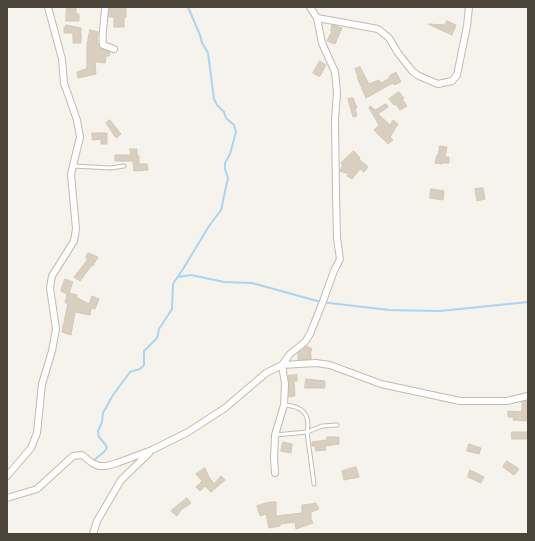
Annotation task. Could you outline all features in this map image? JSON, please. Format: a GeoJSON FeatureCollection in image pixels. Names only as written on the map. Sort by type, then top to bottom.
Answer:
{"type":"FeatureCollection","features":[{"type":"Feature","properties":{"kind":"street"},"geometry":{"type":"LineString","coordinates":[[7,476],[31,448],[36,433],[42,384],[52,351],[56,329],[50,288],[52,276],[74,242],[76,229],[71,174],[80,137],[77,120],[64,83],[62,59],[48,7]]}},
{"type":"Feature","properties":{"kind":"street"},"geometry":{"type":"LineString","coordinates":[[105,7],[102,39],[103,46],[114,49]]}},
{"type":"Feature","properties":{"kind":"street"},"geometry":{"type":"LineString","coordinates":[[275,473],[275,435],[284,405],[282,365],[290,354],[305,342],[310,334],[340,259],[336,194],[335,119],[337,93],[335,72],[322,43],[317,18],[310,7]]}},
{"type":"Feature","properties":{"kind":"street"},"geometry":{"type":"LineString","coordinates":[[317,18],[378,29],[389,38],[398,53],[413,72],[438,84],[452,81],[457,75],[467,26],[469,7]]}},
{"type":"Feature","properties":{"kind":"street"},"geometry":{"type":"LineString","coordinates":[[7,498],[36,489],[73,456],[82,455],[92,463],[99,466],[106,466],[152,450],[188,432],[226,408],[266,373],[282,365],[310,363],[330,365],[381,384],[460,401],[507,401],[528,396]]}},
{"type":"Feature","properties":{"kind":"street"},"geometry":{"type":"LineString","coordinates":[[93,534],[97,521],[121,480],[152,450]]}},
{"type":"Feature","properties":{"kind":"lane"},"geometry":{"type":"LineString","coordinates":[[74,166],[111,168],[124,166]]}},
{"type":"Feature","properties":{"kind":"lane"},"geometry":{"type":"LineString","coordinates":[[284,405],[294,405],[303,411],[307,417],[307,432],[314,484]]}},
{"type":"Feature","properties":{"kind":"lane"},"geometry":{"type":"LineString","coordinates":[[275,435],[307,432],[322,426],[337,425]]}},
{"type":"Feature","properties":{"kind":"building"},"geometry":{"type":"Polygon","coordinates":[[[67,7],[76,7],[76,14],[79,14],[79,21],[66,21],[67,7]]]}},
{"type":"Feature","properties":{"kind":"building"},"geometry":{"type":"Polygon","coordinates":[[[110,7],[126,7],[124,27],[114,27],[114,17],[109,17],[110,7]]]}},
{"type":"Feature","properties":{"kind":"building"},"geometry":{"type":"Polygon","coordinates":[[[447,21],[456,25],[452,35],[428,24],[445,25],[447,21]]]}},
{"type":"Feature","properties":{"kind":"building"},"geometry":{"type":"Polygon","coordinates":[[[66,25],[81,28],[81,43],[73,43],[73,33],[64,33],[64,27],[66,27],[66,25]]]}},
{"type":"Feature","properties":{"kind":"building"},"geometry":{"type":"Polygon","coordinates":[[[332,25],[342,28],[335,44],[327,41],[332,31],[332,25]]]}},
{"type":"Feature","properties":{"kind":"building"},"geometry":{"type":"Polygon","coordinates":[[[90,30],[98,32],[97,39],[99,48],[110,52],[109,56],[106,56],[105,63],[95,63],[96,74],[78,78],[77,72],[87,68],[87,46],[90,30]]]}},
{"type":"Feature","properties":{"kind":"building"},"geometry":{"type":"Polygon","coordinates":[[[320,61],[326,65],[320,76],[318,76],[313,73],[320,61]]]}},
{"type":"Feature","properties":{"kind":"building"},"geometry":{"type":"Polygon","coordinates":[[[360,67],[369,84],[379,80],[381,83],[390,78],[389,76],[396,72],[401,82],[394,85],[393,83],[366,98],[355,69],[360,67]]]}},
{"type":"Feature","properties":{"kind":"building"},"geometry":{"type":"Polygon","coordinates":[[[399,92],[404,98],[402,99],[407,106],[400,110],[396,104],[394,105],[389,99],[399,92]]]}},
{"type":"Feature","properties":{"kind":"building"},"geometry":{"type":"Polygon","coordinates":[[[353,98],[357,108],[355,108],[357,116],[353,117],[348,99],[353,98]]]}},
{"type":"Feature","properties":{"kind":"building"},"geometry":{"type":"Polygon","coordinates":[[[386,104],[388,107],[378,114],[390,125],[393,120],[398,124],[390,137],[393,140],[388,144],[374,130],[379,125],[369,108],[370,106],[375,110],[386,104]]]}},
{"type":"Feature","properties":{"kind":"building"},"geometry":{"type":"Polygon","coordinates":[[[110,120],[121,134],[116,138],[106,123],[110,120]]]}},
{"type":"Feature","properties":{"kind":"building"},"geometry":{"type":"Polygon","coordinates":[[[92,133],[107,133],[107,144],[101,144],[101,139],[93,140],[92,133]]]}},
{"type":"Feature","properties":{"kind":"building"},"geometry":{"type":"Polygon","coordinates":[[[440,146],[447,147],[445,157],[449,157],[449,163],[435,163],[440,146]]]}},
{"type":"Feature","properties":{"kind":"building"},"geometry":{"type":"Polygon","coordinates":[[[130,149],[137,149],[139,164],[147,164],[148,170],[134,171],[133,161],[115,161],[115,155],[131,155],[130,149]]]}},
{"type":"Feature","properties":{"kind":"building"},"geometry":{"type":"Polygon","coordinates":[[[354,151],[360,158],[359,159],[368,167],[364,172],[360,169],[352,179],[347,176],[349,174],[340,171],[343,164],[341,163],[354,151]]]}},
{"type":"Feature","properties":{"kind":"building"},"geometry":{"type":"Polygon","coordinates":[[[483,188],[485,199],[477,201],[475,189],[483,188]]]}},
{"type":"Feature","properties":{"kind":"building"},"geometry":{"type":"Polygon","coordinates":[[[431,189],[444,191],[443,200],[430,198],[431,189]]]}},
{"type":"Feature","properties":{"kind":"building"},"geometry":{"type":"Polygon","coordinates":[[[88,253],[98,257],[93,266],[92,265],[80,281],[74,277],[88,259],[86,258],[88,253]]]}},
{"type":"Feature","properties":{"kind":"building"},"geometry":{"type":"Polygon","coordinates":[[[65,279],[73,282],[69,293],[77,295],[76,297],[89,304],[92,296],[99,299],[95,309],[91,308],[90,315],[75,312],[71,335],[62,332],[68,303],[65,303],[67,294],[61,291],[65,279]]]}},
{"type":"Feature","properties":{"kind":"building"},"geometry":{"type":"Polygon","coordinates":[[[307,346],[312,349],[310,354],[311,359],[298,360],[298,353],[307,346]]]}},
{"type":"Feature","properties":{"kind":"building"},"geometry":{"type":"Polygon","coordinates":[[[297,375],[297,381],[294,381],[295,396],[289,397],[288,376],[297,375]]]}},
{"type":"Feature","properties":{"kind":"building"},"geometry":{"type":"Polygon","coordinates":[[[306,379],[325,381],[325,388],[305,388],[306,379]]]}},
{"type":"Feature","properties":{"kind":"building"},"geometry":{"type":"Polygon","coordinates":[[[528,401],[528,421],[513,420],[514,417],[508,417],[508,411],[522,412],[522,402],[528,401]]]}},
{"type":"Feature","properties":{"kind":"building"},"geometry":{"type":"Polygon","coordinates":[[[512,432],[528,432],[528,439],[512,439],[512,432]]]}},
{"type":"Feature","properties":{"kind":"building"},"geometry":{"type":"Polygon","coordinates":[[[327,437],[339,437],[339,444],[325,446],[326,450],[316,451],[315,446],[312,446],[312,442],[327,440],[327,437]]]}},
{"type":"Feature","properties":{"kind":"building"},"geometry":{"type":"Polygon","coordinates":[[[283,442],[292,444],[291,453],[281,451],[283,442]]]}},
{"type":"Feature","properties":{"kind":"building"},"geometry":{"type":"Polygon","coordinates":[[[469,444],[481,448],[479,454],[467,451],[469,444]]]}},
{"type":"Feature","properties":{"kind":"building"},"geometry":{"type":"Polygon","coordinates":[[[507,461],[519,469],[514,475],[503,467],[507,461]]]}},
{"type":"Feature","properties":{"kind":"building"},"geometry":{"type":"Polygon","coordinates":[[[356,467],[359,477],[344,480],[342,471],[356,467]]]}},
{"type":"Feature","properties":{"kind":"building"},"geometry":{"type":"Polygon","coordinates":[[[205,468],[214,484],[221,476],[225,480],[211,492],[205,486],[200,491],[196,487],[202,481],[196,474],[205,468]]]}},
{"type":"Feature","properties":{"kind":"building"},"geometry":{"type":"Polygon","coordinates":[[[470,470],[484,477],[481,483],[468,477],[470,470]]]}},
{"type":"Feature","properties":{"kind":"building"},"geometry":{"type":"Polygon","coordinates":[[[187,498],[191,503],[181,510],[177,516],[171,511],[187,498]]]}},
{"type":"Feature","properties":{"kind":"building"},"geometry":{"type":"Polygon","coordinates":[[[270,502],[276,502],[276,516],[302,513],[302,505],[316,503],[319,509],[311,512],[311,519],[313,523],[296,529],[295,522],[280,524],[280,526],[269,528],[266,514],[260,516],[257,506],[270,502]]]}},
{"type":"Feature","properties":{"kind":"waterway"},"geometry":{"type":"LineString","coordinates":[[94,460],[107,448],[99,437],[98,431],[102,422],[103,413],[113,395],[130,372],[140,369],[144,365],[144,351],[157,338],[159,329],[172,309],[173,284],[209,226],[221,210],[228,178],[225,163],[230,154],[236,132],[234,125],[226,118],[224,112],[217,105],[214,99],[208,53],[202,43],[188,7]]}},
{"type":"Feature","properties":{"kind":"waterway"},"geometry":{"type":"LineString","coordinates":[[178,277],[191,275],[224,282],[252,283],[321,302],[389,310],[440,311],[528,302]]}}]}
